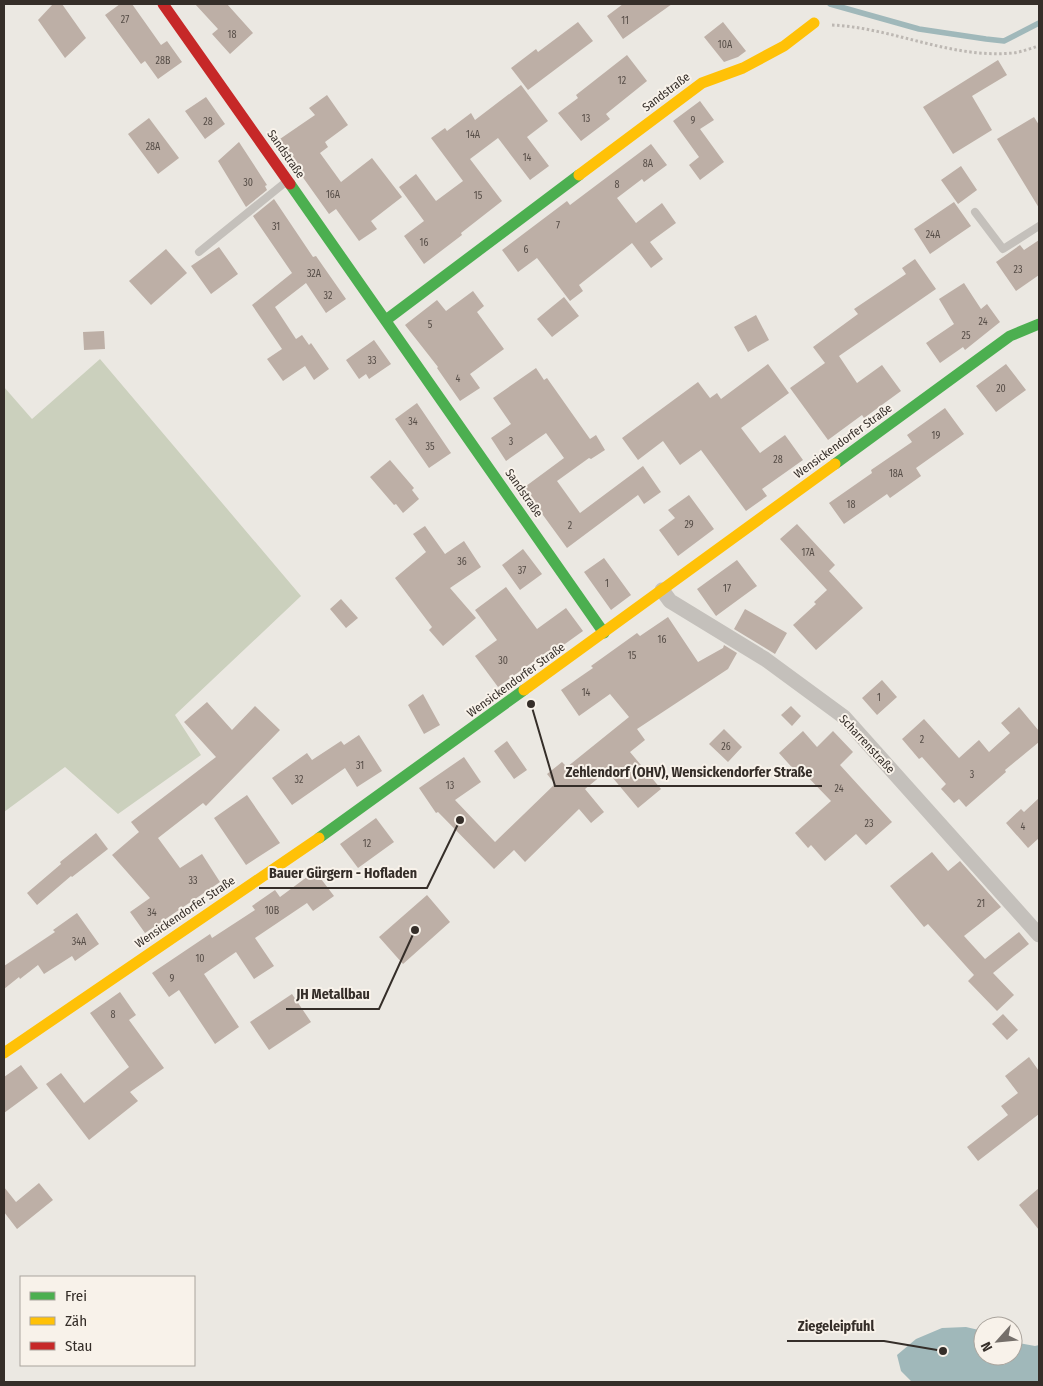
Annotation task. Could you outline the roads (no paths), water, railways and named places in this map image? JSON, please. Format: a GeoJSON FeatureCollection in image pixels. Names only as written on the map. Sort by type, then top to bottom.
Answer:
{"type":"FeatureCollection","features":[{"type":"Feature","properties":{"kind":"street","name":"Sandstraße"},"geometry":{"type":"LineString","coordinates":[[163,4],[604,633]]}},
{"type":"Feature","properties":{"kind":"street","name":"Sandstraße"},"geometry":{"type":"LineString","coordinates":[[386,320],[702,83],[743,68],[784,46],[814,24]]}},
{"type":"Feature","properties":{"kind":"street","name":"Wensickendorfer Straße"},"geometry":{"type":"LineString","coordinates":[[4,1052],[354,814],[1010,336],[1039,324]]}},
{"type":"Feature","properties":{"kind":"street","name":"Scharrenstraße"},"geometry":{"type":"LineString","coordinates":[[662,590],[670,601],[765,659],[844,717],[1039,935]]}},
{"type":"Feature","properties":{"kind":"lane"},"geometry":{"type":"LineString","coordinates":[[199,252],[288,180]]}},
{"type":"Feature","properties":{"kind":"lane"},"geometry":{"type":"LineString","coordinates":[[975,212],[1003,249],[1039,226]]}},
{"type":"Feature","properties":{"kind":"water"},"geometry":{"type":"Polygon","coordinates":[[[966,1327],[973,1329],[973,1366],[1023,1366],[1023,1344],[1039,1345],[1039,1382],[912,1382],[901,1371],[897,1355],[916,1339],[942,1328],[966,1327]]]}},
{"type":"Feature","properties":{"kind":"waterway"},"geometry":{"type":"LineString","coordinates":[[830,4],[919,29],[1004,41],[1039,23]]}},
{"type":"Feature","properties":{"kind":"place","name":"Zehlendorf (OHV), Wensickendorfer Straße"},"geometry":{"type":"Point","coordinates":[531,704]}},
{"type":"Feature","properties":{"kind":"place","name":"Bauer Gürgern - Hofladen"},"geometry":{"type":"Point","coordinates":[460,820]}},
{"type":"Feature","properties":{"kind":"place","name":"JH Metallbau"},"geometry":{"type":"Point","coordinates":[415,930]}},
{"type":"Feature","properties":{"kind":"place","name":"Ziegeleipfuhl"},"geometry":{"type":"Point","coordinates":[943,1351]}}]}
